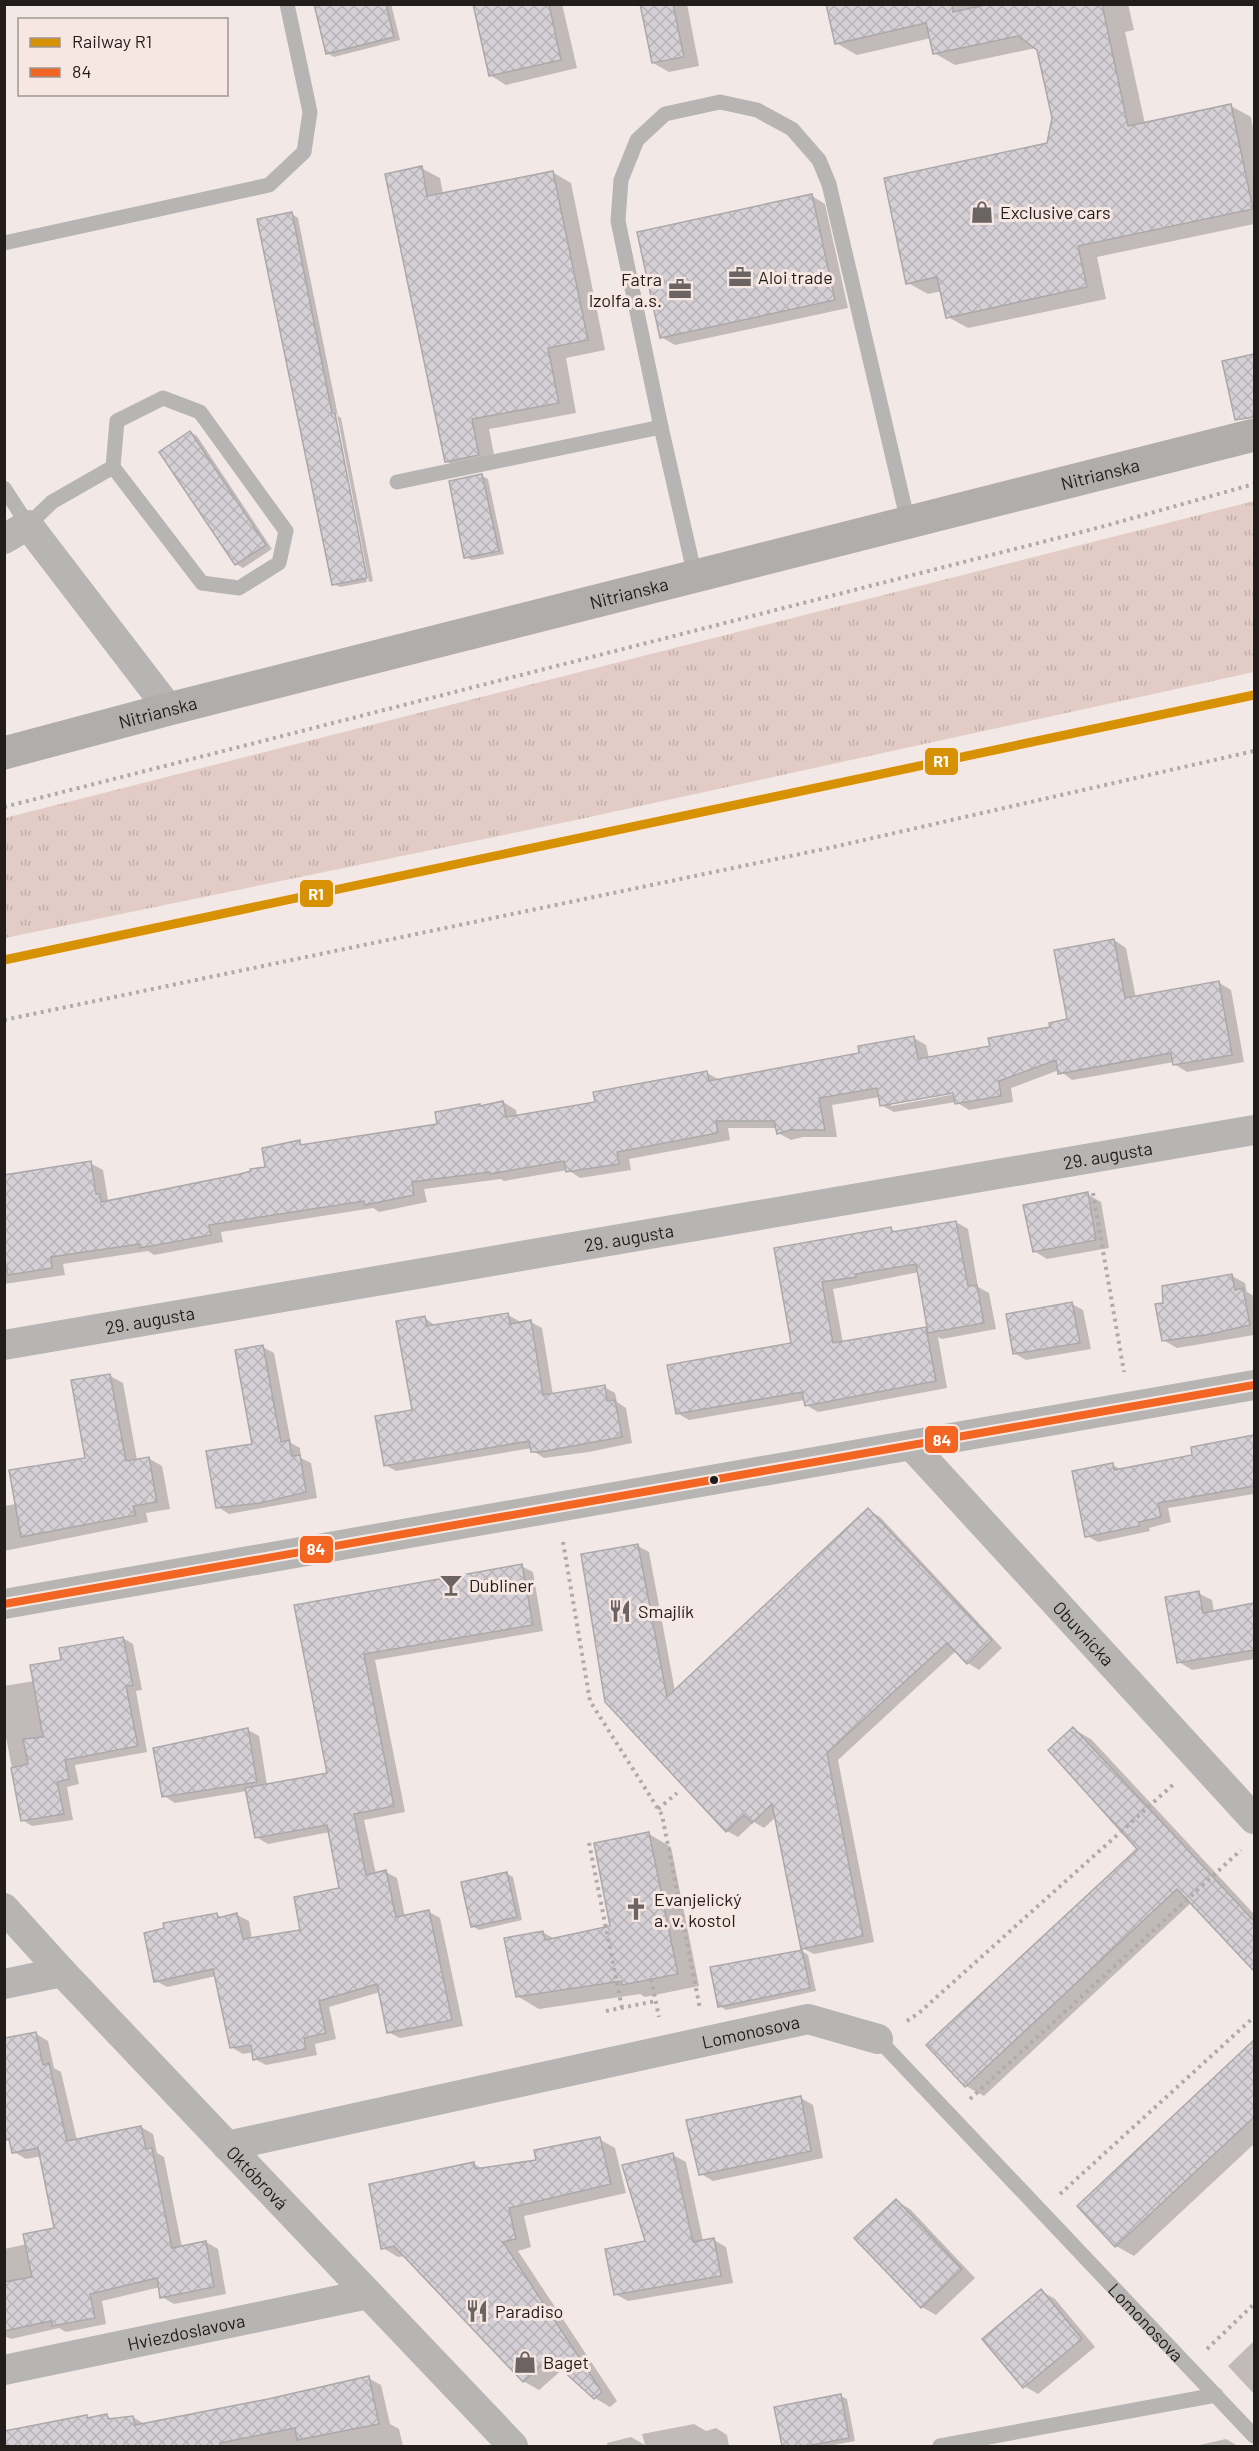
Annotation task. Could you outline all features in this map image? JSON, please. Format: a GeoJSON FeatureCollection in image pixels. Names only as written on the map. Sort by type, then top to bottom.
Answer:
{"type":"FeatureCollection","features":[{"type":"Feature","properties":{"kind":"main road","name":"Nitrianska"},"geometry":{"type":"LineString","coordinates":[[4,753],[169,709],[1254,435]]}},
{"type":"Feature","properties":{"kind":"street"},"geometry":{"type":"LineString","coordinates":[[16,532],[169,709]]}},
{"type":"Feature","properties":{"kind":"street","name":"29. augusta"},"geometry":{"type":"LineString","coordinates":[[4,1345],[1254,1130]]}},
{"type":"Feature","properties":{"kind":"street"},"geometry":{"type":"LineString","coordinates":[[4,1604],[1254,1385]]}},
{"type":"Feature","properties":{"kind":"street","name":"Obuvnícka"},"geometry":{"type":"LineString","coordinates":[[912,1446],[1251,1831]]}},
{"type":"Feature","properties":{"kind":"street","name":"Októbrová"},"geometry":{"type":"LineString","coordinates":[[4,1908],[62,1972],[513,2446]]}},
{"type":"Feature","properties":{"kind":"street"},"geometry":{"type":"LineString","coordinates":[[4,1984],[62,1972]]}},
{"type":"Feature","properties":{"kind":"street","name":"Lomonosova"},"geometry":{"type":"LineString","coordinates":[[227,2146],[808,2019],[878,2039]]}},
{"type":"Feature","properties":{"kind":"street","name":"Hviezdoslavova"},"geometry":{"type":"LineString","coordinates":[[4,2370],[368,2294]]}},
{"type":"Feature","properties":{"kind":"lane"},"geometry":{"type":"LineString","coordinates":[[4,243],[269,185],[304,152],[310,112],[287,4]]}},
{"type":"Feature","properties":{"kind":"lane"},"geometry":{"type":"LineString","coordinates":[[695,576],[618,221],[621,180],[637,140],[666,114],[720,102],[757,110],[792,129],[819,160],[829,183],[908,522]]}},
{"type":"Feature","properties":{"kind":"lane"},"geometry":{"type":"LineString","coordinates":[[164,398],[200,412],[286,531],[279,563],[239,588],[202,583],[113,466],[117,421],[164,398]]}},
{"type":"Feature","properties":{"kind":"lane"},"geometry":{"type":"LineString","coordinates":[[397,482],[661,427]]}},
{"type":"Feature","properties":{"kind":"lane"},"geometry":{"type":"LineString","coordinates":[[4,488],[16,532],[52,502],[113,466]]}},
{"type":"Feature","properties":{"kind":"lane","name":"Lomonosova"},"geometry":{"type":"LineString","coordinates":[[878,2039],[1254,2437]]}},
{"type":"Feature","properties":{"kind":"lane"},"geometry":{"type":"LineString","coordinates":[[940,2446],[1216,2395]]}},
{"type":"Feature","properties":{"kind":"path"},"geometry":{"type":"LineString","coordinates":[[4,807],[1101,527],[1254,484]]}},
{"type":"Feature","properties":{"kind":"path"},"geometry":{"type":"LineString","coordinates":[[4,1020],[829,848],[1254,751]]}},
{"type":"Feature","properties":{"kind":"path"},"geometry":{"type":"LineString","coordinates":[[1087,1159],[1126,1382]]}},
{"type":"Feature","properties":{"kind":"path"},"geometry":{"type":"LineString","coordinates":[[562,1535],[590,1701],[662,1815],[701,2013]]}},
{"type":"Feature","properties":{"kind":"path"},"geometry":{"type":"LineString","coordinates":[[878,2039],[920,2012],[1177,1782]]}},
{"type":"Feature","properties":{"kind":"path"},"geometry":{"type":"LineString","coordinates":[[658,1809],[677,1792]]}},
{"type":"Feature","properties":{"kind":"path"},"geometry":{"type":"LineString","coordinates":[[952,2116],[1251,1831]]}},
{"type":"Feature","properties":{"kind":"path"},"geometry":{"type":"LineString","coordinates":[[589,1843],[622,2008]]}},
{"type":"Feature","properties":{"kind":"path"},"geometry":{"type":"LineString","coordinates":[[606,2011],[656,2001]]}},
{"type":"Feature","properties":{"kind":"path"},"geometry":{"type":"LineString","coordinates":[[1042,2210],[1254,2017]]}},
{"type":"Feature","properties":{"kind":"path"},"geometry":{"type":"LineString","coordinates":[[1188,2366],[1254,2304]]}},
{"type":"Feature","properties":{"kind":"green space"},"geometry":{"type":"Polygon","coordinates":[[[1254,501],[1254,672],[576,820],[5,938],[5,818],[1254,501]]]}},
{"type":"Feature","properties":{"kind":"building"},"geometry":{"type":"Polygon","coordinates":[[[314,4],[386,4],[394,37],[326,54],[314,4]]]}},
{"type":"Feature","properties":{"kind":"building"},"geometry":{"type":"Polygon","coordinates":[[[473,4],[549,4],[561,60],[489,76],[473,4]]]}},
{"type":"Feature","properties":{"kind":"building"},"geometry":{"type":"Polygon","coordinates":[[[640,4],[673,4],[684,57],[652,63],[640,4]]]}},
{"type":"Feature","properties":{"kind":"building"},"geometry":{"type":"Polygon","coordinates":[[[826,4],[952,4],[953,12],[989,4],[1102,4],[1128,126],[1231,104],[1253,209],[1078,246],[1087,287],[946,318],[937,277],[906,284],[884,178],[1047,143],[1052,118],[1037,50],[1018,36],[933,54],[926,23],[835,44],[826,4]]]}},
{"type":"Feature","properties":{"kind":"building"},"geometry":{"type":"Polygon","coordinates":[[[422,166],[427,196],[553,171],[588,340],[548,348],[559,403],[472,419],[479,455],[445,462],[385,174],[422,166]]]}},
{"type":"Feature","properties":{"kind":"building"},"geometry":{"type":"Polygon","coordinates":[[[812,194],[835,300],[660,338],[637,232],[812,194]]]}},
{"type":"Feature","properties":{"kind":"building"},"geometry":{"type":"Polygon","coordinates":[[[292,212],[367,578],[332,585],[257,219],[292,212]]]}},
{"type":"Feature","properties":{"kind":"building"},"geometry":{"type":"Polygon","coordinates":[[[1254,354],[1254,417],[1235,420],[1222,361],[1254,354]]]}},
{"type":"Feature","properties":{"kind":"building"},"geometry":{"type":"Polygon","coordinates":[[[190,431],[266,545],[235,565],[159,452],[190,431]]]}},
{"type":"Feature","properties":{"kind":"building"},"geometry":{"type":"Polygon","coordinates":[[[482,474],[499,551],[464,558],[449,481],[482,474]]]}},
{"type":"Feature","properties":{"kind":"building"},"geometry":{"type":"Polygon","coordinates":[[[1114,939],[1125,998],[1219,981],[1232,1055],[1173,1065],[1171,1053],[1058,1074],[1056,1060],[999,1081],[1001,1096],[955,1104],[953,1093],[880,1106],[877,1088],[819,1098],[825,1130],[790,1130],[777,1134],[774,1121],[716,1121],[718,1133],[617,1152],[619,1164],[566,1172],[564,1161],[490,1174],[490,1172],[412,1182],[414,1195],[365,1205],[364,1201],[209,1225],[211,1235],[140,1248],[139,1244],[51,1257],[52,1268],[8,1275],[4,1255],[4,1175],[91,1161],[96,1194],[100,1194],[101,1202],[265,1167],[262,1148],[300,1140],[300,1145],[437,1124],[435,1112],[480,1104],[480,1106],[503,1101],[506,1117],[595,1102],[593,1092],[707,1071],[709,1081],[859,1053],[858,1046],[914,1036],[918,1059],[990,1046],[988,1038],[1050,1027],[1049,1023],[1067,1019],[1054,950],[1114,939]]]}},
{"type":"Feature","properties":{"kind":"building"},"geometry":{"type":"Polygon","coordinates":[[[1088,1192],[1096,1240],[1033,1252],[1023,1205],[1088,1192]]]}},
{"type":"Feature","properties":{"kind":"building"},"geometry":{"type":"Polygon","coordinates":[[[956,1221],[968,1286],[977,1285],[984,1323],[928,1333],[916,1264],[822,1282],[833,1343],[926,1327],[936,1381],[805,1406],[802,1392],[676,1414],[667,1365],[791,1343],[774,1248],[891,1227],[892,1232],[956,1221]]]}},
{"type":"Feature","properties":{"kind":"building"},"geometry":{"type":"Polygon","coordinates":[[[1232,1274],[1235,1290],[1243,1288],[1250,1325],[1206,1335],[1162,1341],[1155,1304],[1163,1303],[1162,1286],[1232,1274]]]}},
{"type":"Feature","properties":{"kind":"building"},"geometry":{"type":"Polygon","coordinates":[[[1072,1302],[1080,1343],[1013,1354],[1006,1314],[1072,1302]]]}},
{"type":"Feature","properties":{"kind":"building"},"geometry":{"type":"Polygon","coordinates":[[[508,1313],[510,1324],[531,1320],[543,1395],[605,1385],[607,1401],[615,1400],[622,1437],[540,1452],[531,1452],[529,1441],[384,1466],[375,1416],[412,1410],[396,1321],[425,1316],[427,1326],[508,1313]]]}},
{"type":"Feature","properties":{"kind":"building"},"geometry":{"type":"Polygon","coordinates":[[[263,1345],[281,1442],[289,1440],[292,1456],[300,1455],[306,1492],[261,1503],[216,1508],[206,1451],[252,1444],[235,1350],[263,1345]]]}},
{"type":"Feature","properties":{"kind":"building"},"geometry":{"type":"Polygon","coordinates":[[[110,1374],[126,1461],[149,1457],[157,1502],[133,1506],[136,1515],[21,1537],[9,1470],[85,1458],[71,1380],[110,1374]]]}},
{"type":"Feature","properties":{"kind":"building"},"geometry":{"type":"Polygon","coordinates":[[[1254,1435],[1254,1486],[1158,1503],[1161,1517],[1139,1522],[1139,1526],[1085,1537],[1072,1471],[1113,1463],[1114,1470],[1192,1455],[1191,1447],[1254,1435]]]}},
{"type":"Feature","properties":{"kind":"building"},"geometry":{"type":"Polygon","coordinates":[[[868,1508],[992,1640],[967,1664],[947,1643],[827,1753],[863,1936],[801,1949],[772,1804],[752,1823],[744,1815],[726,1832],[605,1702],[581,1554],[638,1544],[667,1697],[868,1508]]]}},
{"type":"Feature","properties":{"kind":"building"},"geometry":{"type":"Polygon","coordinates":[[[522,1564],[533,1625],[364,1654],[394,1806],[354,1814],[366,1875],[386,1870],[396,1917],[429,1910],[452,2020],[387,2033],[377,1984],[319,2001],[326,2033],[304,2038],[306,2049],[253,2060],[251,2045],[230,2048],[213,1969],[154,1982],[144,1933],[164,1928],[163,1923],[217,1913],[218,1918],[237,1913],[243,1939],[300,1930],[294,1897],[339,1888],[327,1825],[255,1838],[245,1788],[327,1773],[294,1605],[522,1564]]]}},
{"type":"Feature","properties":{"kind":"building"},"geometry":{"type":"Polygon","coordinates":[[[1199,1591],[1203,1613],[1254,1603],[1254,1650],[1177,1663],[1165,1597],[1199,1591]]]}},
{"type":"Feature","properties":{"kind":"building"},"geometry":{"type":"Polygon","coordinates":[[[123,1637],[133,1685],[126,1686],[138,1746],[65,1760],[69,1779],[57,1782],[64,1814],[21,1821],[11,1768],[28,1764],[23,1739],[43,1737],[30,1665],[61,1660],[59,1648],[123,1637]]]}},
{"type":"Feature","properties":{"kind":"building"},"geometry":{"type":"Polygon","coordinates":[[[1073,1727],[1254,1921],[1254,1971],[1177,1889],[965,2087],[926,2045],[1137,1849],[1048,1750],[1073,1727]]]}},
{"type":"Feature","properties":{"kind":"building"},"geometry":{"type":"Polygon","coordinates":[[[248,1728],[257,1782],[162,1797],[153,1748],[248,1728]]]}},
{"type":"Feature","properties":{"kind":"building"},"geometry":{"type":"Polygon","coordinates":[[[649,1832],[678,1974],[622,1985],[621,1981],[516,1997],[504,1938],[543,1931],[545,1940],[610,1926],[594,1843],[649,1832]]]}},
{"type":"Feature","properties":{"kind":"building"},"geometry":{"type":"Polygon","coordinates":[[[507,1872],[517,1917],[471,1927],[461,1882],[507,1872]]]}},
{"type":"Feature","properties":{"kind":"building"},"geometry":{"type":"Polygon","coordinates":[[[802,1950],[810,1988],[718,2007],[710,1967],[802,1950]]]}},
{"type":"Feature","properties":{"kind":"building"},"geometry":{"type":"Polygon","coordinates":[[[36,2032],[43,2065],[49,2063],[67,2141],[141,2126],[146,2149],[152,2148],[172,2248],[206,2241],[214,2287],[160,2298],[157,2278],[90,2294],[95,2318],[52,2326],[51,2321],[4,2331],[4,2282],[32,2277],[23,2234],[54,2228],[38,2148],[12,2153],[9,2139],[6,2140],[4,2121],[4,2038],[36,2032]]]}},
{"type":"Feature","properties":{"kind":"building"},"geometry":{"type":"Polygon","coordinates":[[[1254,2040],[1254,2117],[1115,2247],[1077,2206],[1254,2040]]]}},
{"type":"Feature","properties":{"kind":"building"},"geometry":{"type":"Polygon","coordinates":[[[801,2096],[811,2151],[699,2175],[686,2120],[801,2096]]]}},
{"type":"Feature","properties":{"kind":"building"},"geometry":{"type":"Polygon","coordinates":[[[600,2137],[611,2184],[509,2208],[516,2239],[503,2242],[602,2392],[594,2399],[549,2358],[523,2382],[394,2246],[381,2249],[369,2184],[474,2162],[475,2169],[536,2160],[534,2150],[600,2137]]]}},
{"type":"Feature","properties":{"kind":"building"},"geometry":{"type":"Polygon","coordinates":[[[673,2153],[693,2242],[714,2238],[721,2276],[614,2295],[605,2249],[645,2241],[622,2165],[673,2153]]]}},
{"type":"Feature","properties":{"kind":"building"},"geometry":{"type":"Polygon","coordinates":[[[896,2199],[962,2269],[921,2308],[854,2238],[896,2199]]]}},
{"type":"Feature","properties":{"kind":"building"},"geometry":{"type":"Polygon","coordinates":[[[1041,2289],[1082,2339],[1023,2388],[982,2339],[1041,2289]]]}},
{"type":"Feature","properties":{"kind":"building"},"geometry":{"type":"Polygon","coordinates":[[[369,2376],[379,2424],[297,2440],[295,2428],[220,2443],[221,2446],[4,2446],[4,2431],[87,2415],[87,2418],[107,2414],[108,2419],[133,2416],[135,2425],[268,2399],[369,2376]]]}},
{"type":"Feature","properties":{"kind":"building"},"geometry":{"type":"Polygon","coordinates":[[[841,2394],[849,2438],[807,2446],[782,2446],[774,2407],[841,2394]]]}},
{"type":"Feature","properties":{"kind":"rail line","name":"R1"},"geometry":{"type":"LineString","coordinates":[[4,960],[1254,695]]}},
{"type":"Feature","properties":{"kind":"transit line","name":"84"},"geometry":{"type":"LineString","coordinates":[[4,1604],[1254,1385]]}},
{"type":"Feature","properties":{"kind":"place","name":"Exclusive cars"},"geometry":{"type":"Point","coordinates":[982,212]}},
{"type":"Feature","properties":{"kind":"place","name":"Aloi trade"},"geometry":{"type":"Point","coordinates":[740,277]}},
{"type":"Feature","properties":{"kind":"place","name":"Fatra Izolfa a.s."},"geometry":{"type":"Point","coordinates":[680,289]}},
{"type":"Feature","properties":{"kind":"place","name":"Dubliner"},"geometry":{"type":"Point","coordinates":[451,1585]}},
{"type":"Feature","properties":{"kind":"place","name":"Smajlík"},"geometry":{"type":"Point","coordinates":[620,1611]}},
{"type":"Feature","properties":{"kind":"place","name":"Evanjelický a. v. kostol"},"geometry":{"type":"Point","coordinates":[636,1909]}},
{"type":"Feature","properties":{"kind":"place","name":"Paradiso"},"geometry":{"type":"Point","coordinates":[477,2311]}},
{"type":"Feature","properties":{"kind":"place","name":"Baget"},"geometry":{"type":"Point","coordinates":[525,2362]}}]}
